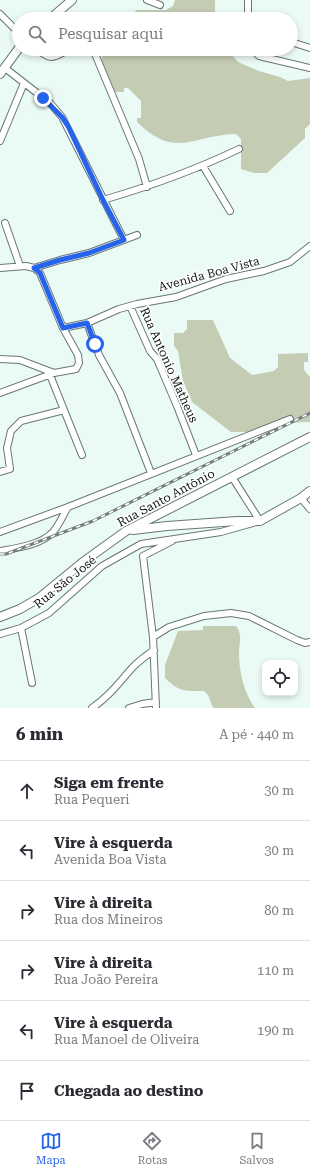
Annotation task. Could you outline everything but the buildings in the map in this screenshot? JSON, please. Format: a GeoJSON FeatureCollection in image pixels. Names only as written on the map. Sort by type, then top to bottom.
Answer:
{"type":"FeatureCollection","features":[{"type":"Feature","properties":{"kind":"main road"},"geometry":{"type":"LineString","coordinates":[[58,12],[72,0]]}},
{"type":"Feature","properties":{"kind":"main road"},"geometry":{"type":"LineString","coordinates":[[2,71],[13,56]]}},
{"type":"Feature","properties":{"kind":"main road","name":"Rua Santo Antônio"},"geometry":{"type":"LineString","coordinates":[[0,617],[20,609],[39,598],[83,562],[126,531],[310,437]]}},
{"type":"Feature","properties":{"kind":"main road","name":"Rua São José"},"geometry":{"type":"LineString","coordinates":[[260,521],[301,498],[310,491]]}},
{"type":"Feature","properties":{"kind":"main road"},"geometry":{"type":"LineString","coordinates":[[126,531],[237,520],[260,521]]}},
{"type":"Feature","properties":{"kind":"street"},"geometry":{"type":"LineString","coordinates":[[147,0],[160,5]]}},
{"type":"Feature","properties":{"kind":"street"},"geometry":{"type":"LineString","coordinates":[[248,0],[248,12]]}},
{"type":"Feature","properties":{"kind":"street"},"geometry":{"type":"LineString","coordinates":[[0,14],[12,26]]}},
{"type":"Feature","properties":{"kind":"street"},"geometry":{"type":"LineString","coordinates":[[298,44],[310,48]]}},
{"type":"Feature","properties":{"kind":"street"},"geometry":{"type":"LineString","coordinates":[[96,56],[139,159],[147,187]]}},
{"type":"Feature","properties":{"kind":"street"},"geometry":{"type":"LineString","coordinates":[[259,56],[310,68]]}},
{"type":"Feature","properties":{"kind":"street"},"geometry":{"type":"LineString","coordinates":[[2,71],[24,83],[50,104],[62,117],[124,240]]}},
{"type":"Feature","properties":{"kind":"street"},"geometry":{"type":"LineString","coordinates":[[0,141],[24,83]]}},
{"type":"Feature","properties":{"kind":"street"},"geometry":{"type":"LineString","coordinates":[[103,200],[147,187],[203,166],[238,149]]}},
{"type":"Feature","properties":{"kind":"street"},"geometry":{"type":"LineString","coordinates":[[203,166],[230,210]]}},
{"type":"Feature","properties":{"kind":"street"},"geometry":{"type":"LineString","coordinates":[[4,223],[20,266]]}},
{"type":"Feature","properties":{"kind":"street"},"geometry":{"type":"LineString","coordinates":[[34,268],[89,253],[137,235]]}},
{"type":"Feature","properties":{"kind":"street","name":"Avenida Boa Vista"},"geometry":{"type":"LineString","coordinates":[[63,328],[87,323],[130,306],[176,297],[226,279],[264,271],[290,262],[310,246]]}},
{"type":"Feature","properties":{"kind":"street"},"geometry":{"type":"LineString","coordinates":[[0,268],[26,266],[34,268],[40,273],[63,328],[78,355],[79,363],[76,369],[52,374],[0,393]]}},
{"type":"Feature","properties":{"kind":"street","name":"Rua Antonio Matheus"},"geometry":{"type":"LineString","coordinates":[[130,306],[150,351],[157,359],[196,455]]}},
{"type":"Feature","properties":{"kind":"street"},"geometry":{"type":"LineString","coordinates":[[87,323],[99,355],[120,393],[151,473]]}},
{"type":"Feature","properties":{"kind":"street"},"geometry":{"type":"LineString","coordinates":[[0,359],[20,360],[52,374],[64,410],[82,455]]}},
{"type":"Feature","properties":{"kind":"street"},"geometry":{"type":"LineString","coordinates":[[0,472],[9,470],[10,468],[7,448],[11,431],[20,421],[64,410]]}},
{"type":"Feature","properties":{"kind":"street"},"geometry":{"type":"LineString","coordinates":[[0,532],[68,507],[290,418]]}},
{"type":"Feature","properties":{"kind":"street"},"geometry":{"type":"LineString","coordinates":[[232,477],[260,521]]}},
{"type":"Feature","properties":{"kind":"street"},"geometry":{"type":"LineString","coordinates":[[301,498],[310,509]]}},
{"type":"Feature","properties":{"kind":"street"},"geometry":{"type":"LineString","coordinates":[[0,551],[31,544],[53,532],[68,507]]}},
{"type":"Feature","properties":{"kind":"street","name":"Rua São José"},"geometry":{"type":"LineString","coordinates":[[0,634],[21,628],[49,613],[102,566],[141,544],[221,532],[260,521]]}},
{"type":"Feature","properties":{"kind":"street"},"geometry":{"type":"LineString","coordinates":[[129,708],[142,704],[156,705],[153,637],[143,556],[178,538]]}},
{"type":"Feature","properties":{"kind":"street"},"geometry":{"type":"LineString","coordinates":[[153,637],[169,627],[204,616],[231,613],[249,616],[297,640],[305,643],[310,642]]}},
{"type":"Feature","properties":{"kind":"street"},"geometry":{"type":"LineString","coordinates":[[21,628],[32,683]]}},
{"type":"Feature","properties":{"kind":"street"},"geometry":{"type":"LineString","coordinates":[[92,708],[104,700],[136,665],[154,650]]}},
{"type":"Feature","properties":{"kind":"green space"},"geometry":{"type":"Polygon","coordinates":[[[175,0],[215,0],[215,12],[135,12],[136,10],[166,10],[173,6],[175,0]]]}},
{"type":"Feature","properties":{"kind":"green space"},"geometry":{"type":"Polygon","coordinates":[[[102,56],[233,56],[238,62],[288,81],[310,78],[310,124],[305,129],[305,138],[267,173],[254,173],[241,169],[241,139],[236,134],[221,135],[185,143],[174,143],[163,140],[151,133],[137,122],[137,118],[141,118],[141,101],[128,88],[124,88],[124,92],[111,92],[102,62],[102,56]]]}},
{"type":"Feature","properties":{"kind":"green space"},"geometry":{"type":"Polygon","coordinates":[[[187,320],[213,320],[230,358],[252,375],[274,371],[278,367],[278,354],[308,353],[308,362],[304,362],[304,370],[310,377],[310,422],[274,423],[253,432],[231,432],[192,402],[183,381],[178,351],[174,346],[174,333],[183,333],[187,329],[187,320]]]}},
{"type":"Feature","properties":{"kind":"green space"},"geometry":{"type":"Polygon","coordinates":[[[203,626],[236,626],[238,629],[240,636],[239,653],[241,675],[245,689],[255,708],[213,708],[208,695],[204,691],[183,690],[174,686],[165,678],[165,665],[178,631],[203,630],[203,626]]]}},
{"type":"Feature","properties":{"kind":"railway"},"geometry":{"type":"LineString","coordinates":[[0,554],[6,554],[93,521],[310,413]]}},
{"type":"Feature","properties":{"kind":"route"},"geometry":{"type":"LineString","coordinates":[[43,98],[62,117],[68,126],[103,200],[124,240],[89,253],[34,268],[40,273],[63,328],[87,323],[95,344]]}}]}
